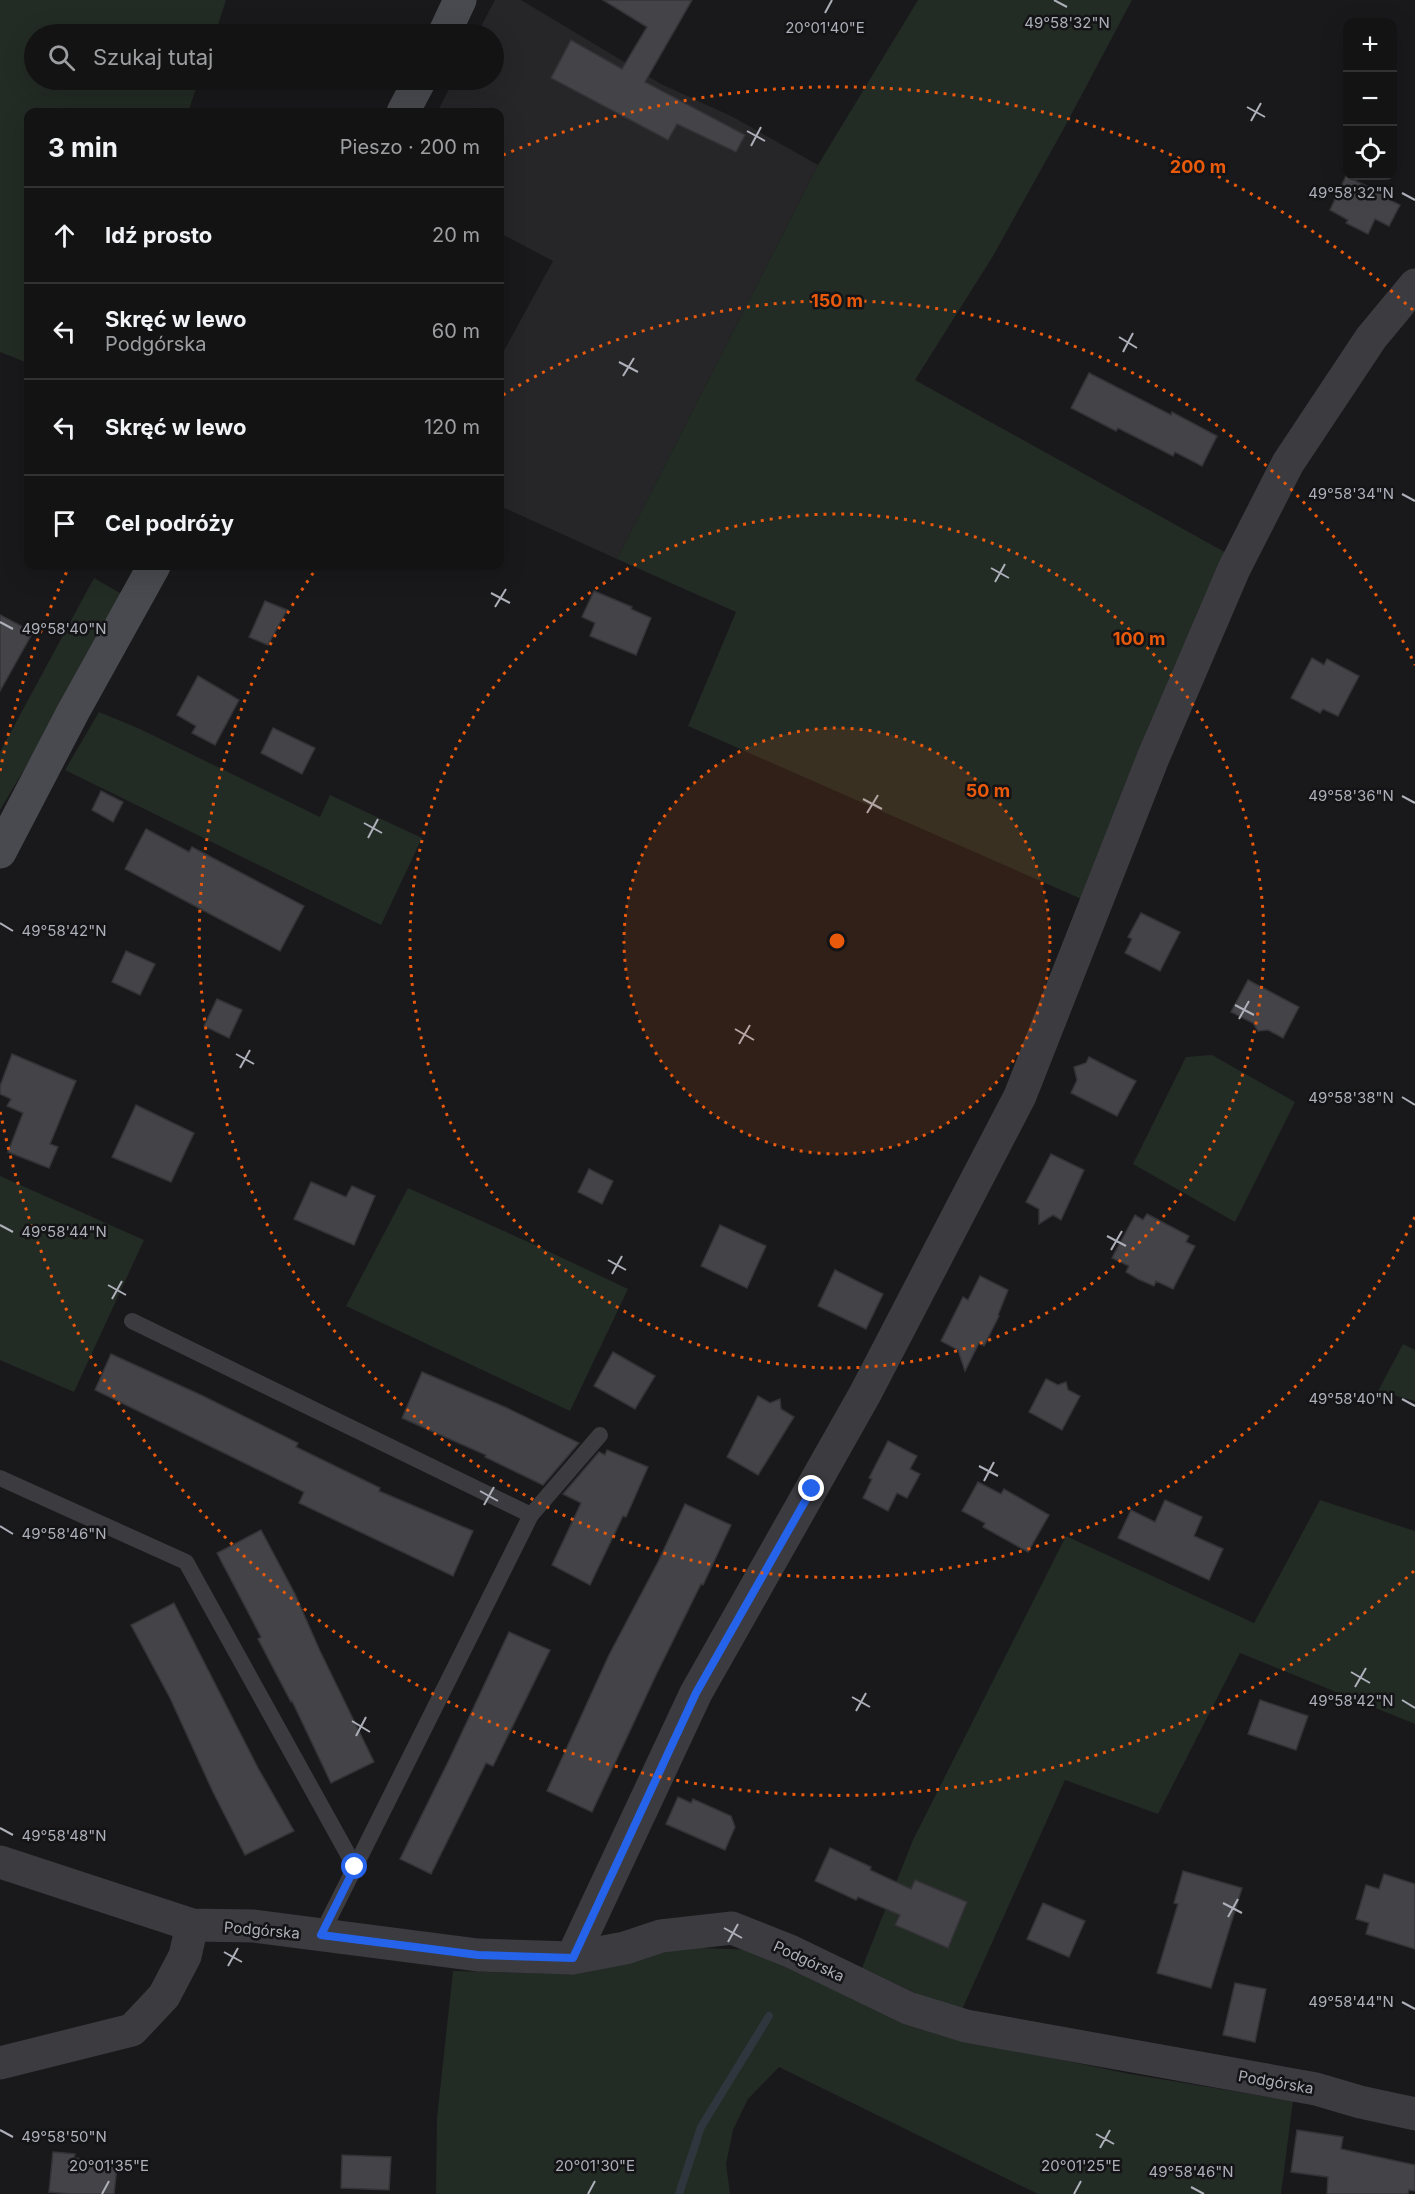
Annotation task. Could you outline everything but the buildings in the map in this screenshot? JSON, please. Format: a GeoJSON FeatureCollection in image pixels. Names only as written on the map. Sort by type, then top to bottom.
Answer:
{"type":"FeatureCollection","features":[{"type":"Feature","properties":{"kind":"street"},"geometry":{"type":"LineString","coordinates":[[449,24],[460,0]]}},
{"type":"Feature","properties":{"kind":"street"},"geometry":{"type":"LineString","coordinates":[[405,108],[415,90]]}},
{"type":"Feature","properties":{"kind":"street"},"geometry":{"type":"LineString","coordinates":[[573,1958],[696,1693],[865,1395],[1020,1096],[1153,758],[1233,568],[1288,463],[1371,338],[1415,285]]}},
{"type":"Feature","properties":{"kind":"street"},"geometry":{"type":"LineString","coordinates":[[0,852],[64,728],[152,570]]}},
{"type":"Feature","properties":{"kind":"street","name":"Podgórska"},"geometry":{"type":"LineString","coordinates":[[0,1862],[192,1926],[254,1926],[478,1955],[573,1958],[625,1948],[661,1936],[732,1928],[790,1951],[908,2008],[966,2026],[1316,2089],[1360,2102],[1415,2114]]}},
{"type":"Feature","properties":{"kind":"street"},"geometry":{"type":"LineString","coordinates":[[0,2063],[132,2030],[164,1996],[184,1956],[192,1926]]}},
{"type":"Feature","properties":{"kind":"lane"},"geometry":{"type":"LineString","coordinates":[[132,1321],[531,1515]]}},
{"type":"Feature","properties":{"kind":"lane"},"geometry":{"type":"LineString","coordinates":[[321,1935],[531,1515],[600,1435]]}},
{"type":"Feature","properties":{"kind":"lane"},"geometry":{"type":"LineString","coordinates":[[0,1478],[186,1562],[355,1867]]}},
{"type":"Feature","properties":{"kind":"shaded area"},"geometry":{"type":"Polygon","coordinates":[[[0,0],[226,0],[218,24],[24,24],[24,90],[196,90],[189,108],[24,108],[24,361],[0,352],[0,0]]]}},
{"type":"Feature","properties":{"kind":"shaded area"},"geometry":{"type":"Polygon","coordinates":[[[495,0],[521,0],[661,84],[733,117],[818,165],[617,559],[504,508],[504,351],[553,261],[504,235],[504,108],[439,108],[449,90],[504,90],[504,24],[482,24],[495,0]]]}},
{"type":"Feature","properties":{"kind":"shaded area"},"geometry":{"type":"Polygon","coordinates":[[[918,0],[1132,0],[993,256],[915,380],[1230,555],[1086,901],[688,726],[736,612],[617,559],[818,165],[918,0]]]}},
{"type":"Feature","properties":{"kind":"shaded area"},"geometry":{"type":"Polygon","coordinates":[[[94,578],[127,597],[0,810],[0,752],[94,578]]]}},
{"type":"Feature","properties":{"kind":"shaded area"},"geometry":{"type":"Polygon","coordinates":[[[99,712],[140,729],[320,817],[330,795],[422,838],[381,925],[65,770],[99,712]]]}},
{"type":"Feature","properties":{"kind":"shaded area"},"geometry":{"type":"Polygon","coordinates":[[[1212,1055],[1295,1102],[1235,1222],[1133,1164],[1186,1057],[1212,1055]]]}},
{"type":"Feature","properties":{"kind":"shaded area"},"geometry":{"type":"Polygon","coordinates":[[[0,1176],[144,1240],[74,1392],[0,1360],[0,1176]]]}},
{"type":"Feature","properties":{"kind":"shaded area"},"geometry":{"type":"Polygon","coordinates":[[[408,1188],[628,1289],[570,1411],[346,1306],[408,1188]]]}},
{"type":"Feature","properties":{"kind":"shaded area"},"geometry":{"type":"Polygon","coordinates":[[[1403,1344],[1415,1350],[1415,1401],[1378,1391],[1403,1344]]]}},
{"type":"Feature","properties":{"kind":"shaded area"},"geometry":{"type":"Polygon","coordinates":[[[1320,1500],[1415,1531],[1415,1724],[1240,1653],[1158,1814],[1065,1780],[960,2014],[862,1968],[913,1840],[1066,1536],[1254,1623],[1320,1500]]]}},
{"type":"Feature","properties":{"kind":"shaded area"},"geometry":{"type":"Polygon","coordinates":[[[678,1947],[753,1950],[950,2037],[1130,2074],[1293,2101],[1281,2194],[1038,2194],[779,2067],[748,2099],[733,2130],[726,2164],[730,2194],[436,2194],[437,2118],[453,1971],[566,1974],[678,1947]]]}},
{"type":"Feature","properties":{"kind":"waterway"},"geometry":{"type":"LineString","coordinates":[[679,2194],[701,2127],[769,2016]]}},
{"type":"Feature","properties":{"kind":"route"},"geometry":{"type":"LineString","coordinates":[[355,1867],[321,1935],[478,1955],[573,1958],[696,1693],[812,1489]]}}]}
